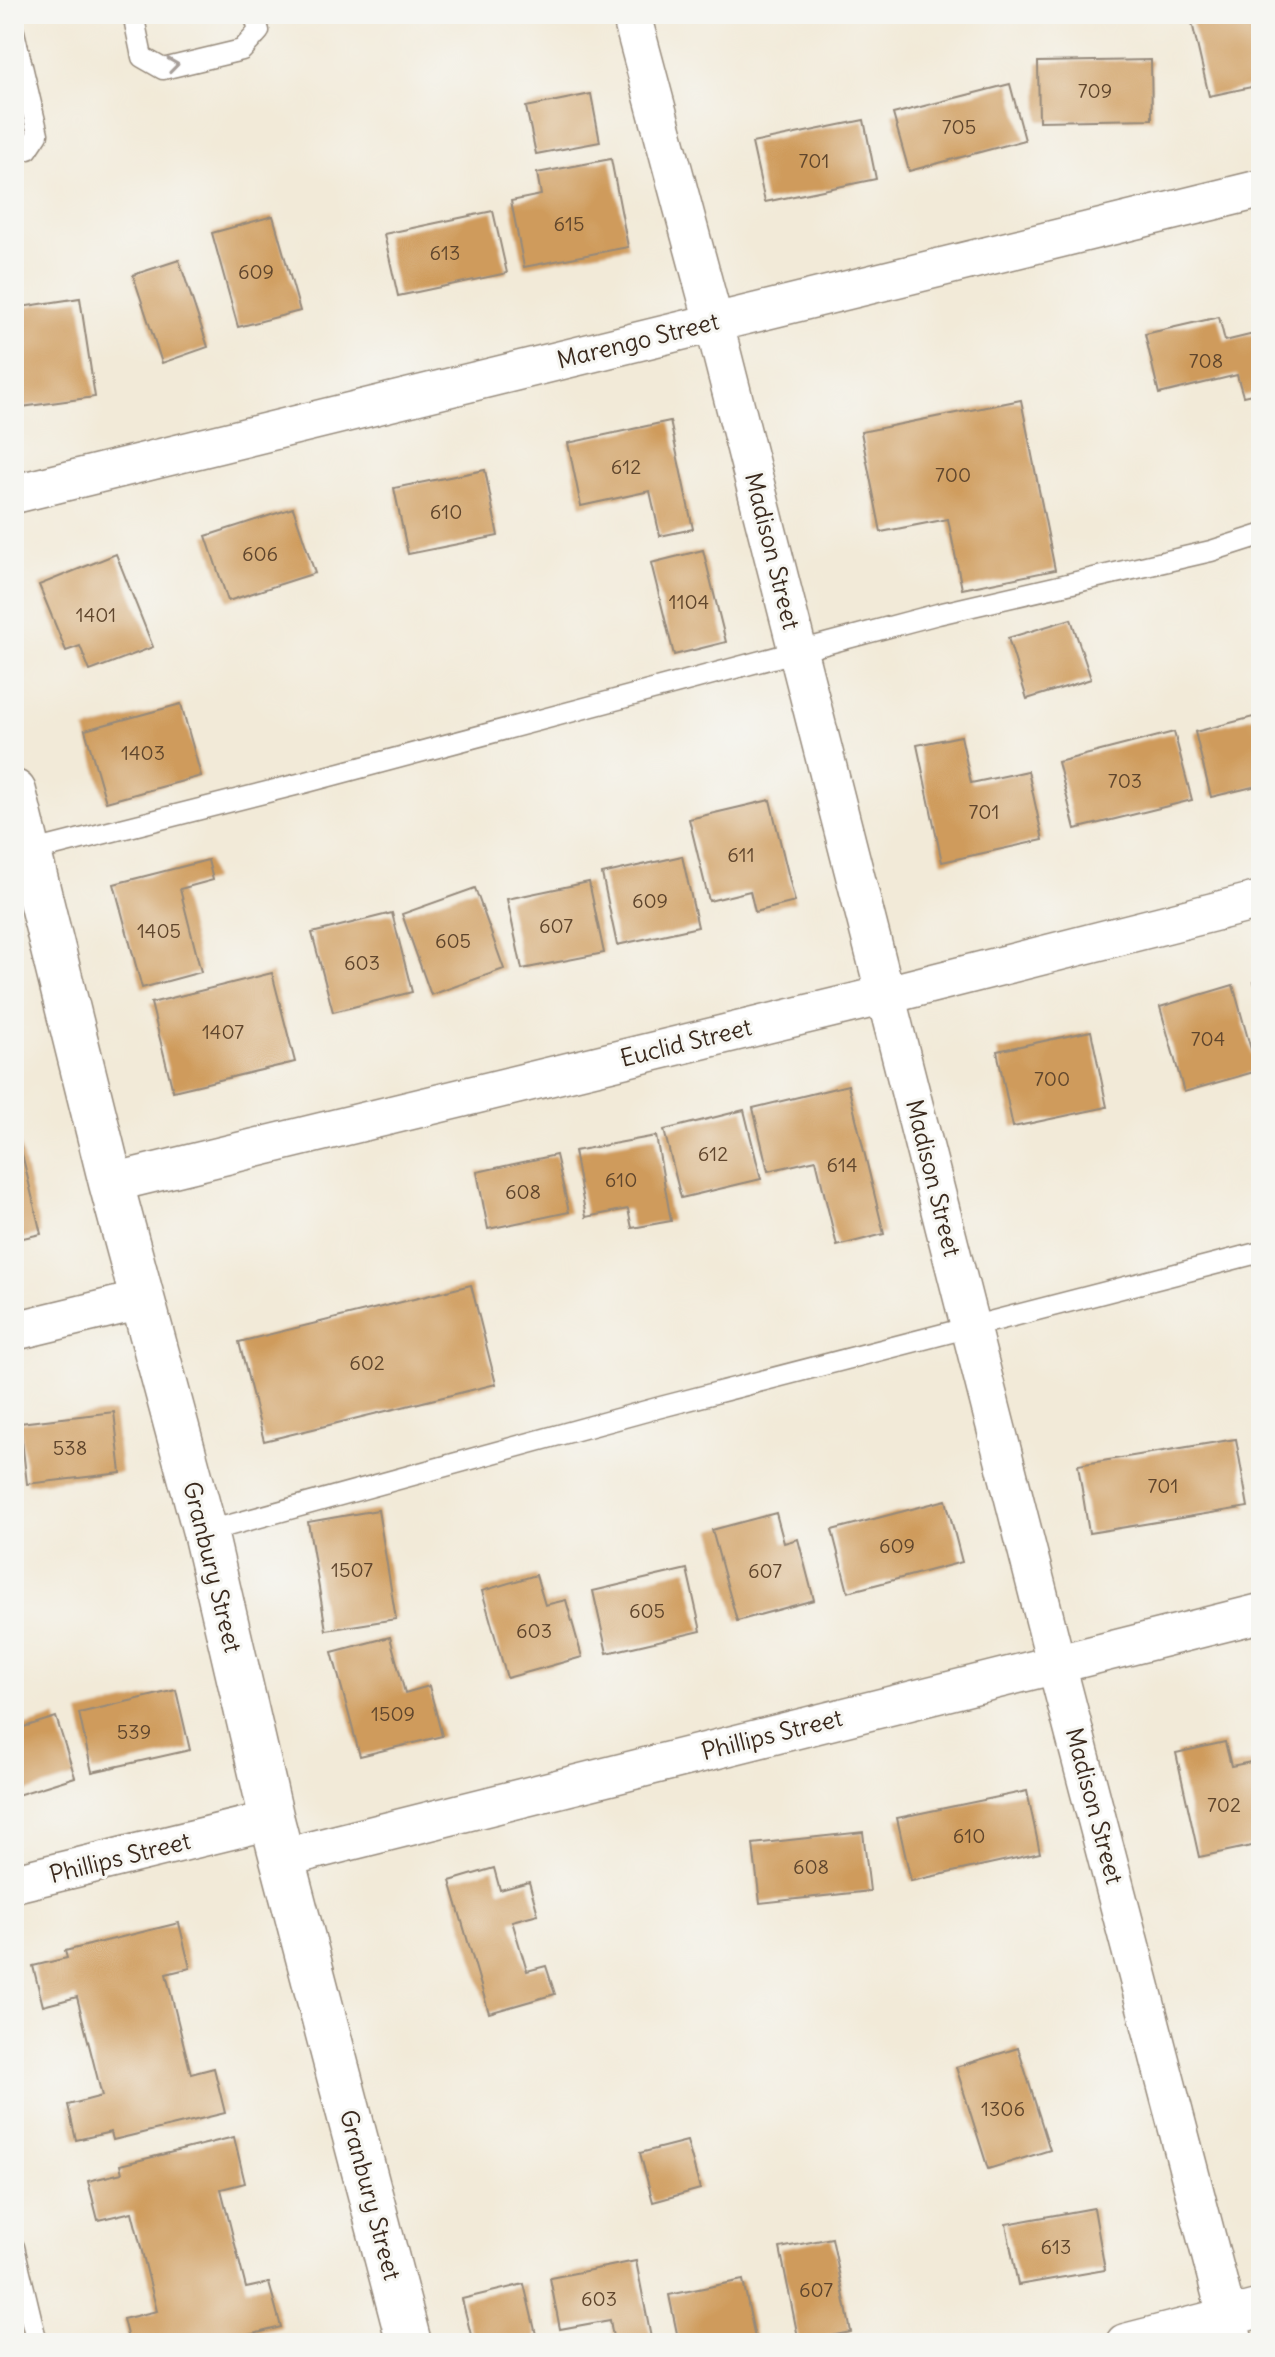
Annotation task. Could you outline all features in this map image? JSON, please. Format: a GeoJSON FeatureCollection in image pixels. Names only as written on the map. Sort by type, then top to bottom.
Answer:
{"type":"FeatureCollection","features":[{"type":"Feature","properties":{"kind":"street","name":"Madison Street"},"geometry":{"type":"LineString","coordinates":[[631,14],[714,323],[1056,1663],[1241,2322]]}},
{"type":"Feature","properties":{"kind":"street","name":"Marengo Street"},"geometry":{"type":"LineString","coordinates":[[14,494],[1261,189]]}},
{"type":"Feature","properties":{"kind":"street","name":"Granbury Street"},"geometry":{"type":"LineString","coordinates":[[14,792],[111,1183],[205,1532],[277,1839],[409,2343]]}},
{"type":"Feature","properties":{"kind":"street","name":"Euclid Street"},"geometry":{"type":"LineString","coordinates":[[111,1183],[886,995],[1261,900]]}},
{"type":"Feature","properties":{"kind":"street"},"geometry":{"type":"LineString","coordinates":[[14,1331],[142,1300]]}},
{"type":"Feature","properties":{"kind":"street","name":"Phillips Street"},"geometry":{"type":"LineString","coordinates":[[14,1883],[277,1839],[1056,1663],[1261,1613]]}},
{"type":"Feature","properties":{"kind":"street"},"geometry":{"type":"LineString","coordinates":[[1125,2343],[1241,2322]]}},
{"type":"Feature","properties":{"kind":"lane"},"geometry":{"type":"LineString","coordinates":[[133,14],[142,57],[163,69],[242,50],[259,31],[254,14]]}},
{"type":"Feature","properties":{"kind":"lane"},"geometry":{"type":"LineString","coordinates":[[14,32],[38,134],[28,149],[14,151]]}},
{"type":"Feature","properties":{"kind":"lane"},"geometry":{"type":"LineString","coordinates":[[30,852],[303,783],[938,614],[1211,551],[1261,535]]}},
{"type":"Feature","properties":{"kind":"lane"},"geometry":{"type":"LineString","coordinates":[[205,1532],[970,1325],[1261,1252]]}},
{"type":"Feature","properties":{"kind":"lane"},"geometry":{"type":"LineString","coordinates":[[14,2247],[37,2343]]}},
{"type":"Feature","properties":{"kind":"building"},"geometry":{"type":"Polygon","coordinates":[[[1190,14],[1261,14],[1261,85],[1209,96],[1190,14]]]}},
{"type":"Feature","properties":{"kind":"building"},"geometry":{"type":"Polygon","coordinates":[[[1151,60],[1152,119],[1039,121],[1038,62],[1151,60]]]}},
{"type":"Feature","properties":{"kind":"building"},"geometry":{"type":"Polygon","coordinates":[[[1010,84],[1025,140],[909,171],[893,114],[1010,84]]]}},
{"type":"Feature","properties":{"kind":"building"},"geometry":{"type":"Polygon","coordinates":[[[591,94],[600,142],[536,154],[526,107],[591,94]]]}},
{"type":"Feature","properties":{"kind":"building"},"geometry":{"type":"Polygon","coordinates":[[[864,120],[876,179],[765,202],[752,143],[864,120]]]}},
{"type":"Feature","properties":{"kind":"building"},"geometry":{"type":"Polygon","coordinates":[[[611,159],[628,247],[524,267],[511,201],[541,195],[537,173],[611,159]]]}},
{"type":"Feature","properties":{"kind":"building"},"geometry":{"type":"Polygon","coordinates":[[[493,211],[507,273],[398,296],[384,234],[493,211]]]}},
{"type":"Feature","properties":{"kind":"building"},"geometry":{"type":"Polygon","coordinates":[[[273,216],[300,311],[238,327],[212,233],[273,216]]]}},
{"type":"Feature","properties":{"kind":"building"},"geometry":{"type":"Polygon","coordinates":[[[179,260],[208,347],[162,363],[133,275],[179,260]]]}},
{"type":"Feature","properties":{"kind":"building"},"geometry":{"type":"Polygon","coordinates":[[[80,298],[95,397],[14,408],[14,308],[80,298]]]}},
{"type":"Feature","properties":{"kind":"building"},"geometry":{"type":"Polygon","coordinates":[[[1219,317],[1225,341],[1258,333],[1261,392],[1243,396],[1237,375],[1159,394],[1145,334],[1219,317]]]}},
{"type":"Feature","properties":{"kind":"building"},"geometry":{"type":"Polygon","coordinates":[[[1021,400],[1055,570],[962,589],[948,519],[881,532],[861,432],[1021,400]]]}},
{"type":"Feature","properties":{"kind":"building"},"geometry":{"type":"Polygon","coordinates":[[[670,421],[693,529],[660,536],[650,491],[581,506],[568,443],[670,421]]]}},
{"type":"Feature","properties":{"kind":"building"},"geometry":{"type":"Polygon","coordinates":[[[485,470],[498,536],[408,554],[394,488],[485,470]]]}},
{"type":"Feature","properties":{"kind":"building"},"geometry":{"type":"Polygon","coordinates":[[[293,508],[315,573],[228,601],[206,536],[293,508]]]}},
{"type":"Feature","properties":{"kind":"building"},"geometry":{"type":"Polygon","coordinates":[[[703,550],[726,642],[674,655],[651,563],[703,550]]]}},
{"type":"Feature","properties":{"kind":"building"},"geometry":{"type":"Polygon","coordinates":[[[116,554],[153,647],[90,671],[80,646],[66,651],[39,585],[116,554]]]}},
{"type":"Feature","properties":{"kind":"building"},"geometry":{"type":"Polygon","coordinates":[[[1071,619],[1091,679],[1027,699],[1008,638],[1071,619]]]}},
{"type":"Feature","properties":{"kind":"building"},"geometry":{"type":"Polygon","coordinates":[[[181,704],[201,776],[106,802],[85,730],[181,704]]]}},
{"type":"Feature","properties":{"kind":"building"},"geometry":{"type":"Polygon","coordinates":[[[1261,715],[1261,785],[1211,797],[1195,732],[1261,715]]]}},
{"type":"Feature","properties":{"kind":"building"},"geometry":{"type":"Polygon","coordinates":[[[1174,732],[1192,800],[1075,829],[1058,762],[1174,732]]]}},
{"type":"Feature","properties":{"kind":"building"},"geometry":{"type":"Polygon","coordinates":[[[961,736],[971,783],[1028,771],[1043,840],[942,862],[917,745],[961,736]]]}},
{"type":"Feature","properties":{"kind":"building"},"geometry":{"type":"Polygon","coordinates":[[[770,800],[795,902],[755,912],[750,891],[709,901],[689,819],[770,800]]]}},
{"type":"Feature","properties":{"kind":"building"},"geometry":{"type":"Polygon","coordinates":[[[682,856],[698,927],[617,945],[602,874],[682,856]]]}},
{"type":"Feature","properties":{"kind":"building"},"geometry":{"type":"Polygon","coordinates":[[[208,860],[213,880],[180,889],[201,972],[142,988],[114,884],[208,860]]]}},
{"type":"Feature","properties":{"kind":"building"},"geometry":{"type":"Polygon","coordinates":[[[589,882],[604,953],[522,969],[507,899],[589,882]]]}},
{"type":"Feature","properties":{"kind":"building"},"geometry":{"type":"Polygon","coordinates":[[[475,888],[504,969],[431,995],[402,914],[475,888]]]}},
{"type":"Feature","properties":{"kind":"building"},"geometry":{"type":"Polygon","coordinates":[[[392,913],[412,992],[333,1012],[312,933],[392,913]]]}},
{"type":"Feature","properties":{"kind":"building"},"geometry":{"type":"Polygon","coordinates":[[[272,973],[295,1062],[173,1091],[151,1003],[272,973]]]}},
{"type":"Feature","properties":{"kind":"building"},"geometry":{"type":"Polygon","coordinates":[[[1261,980],[1261,1001],[1260,1001],[1254,982],[1261,980]]]}},
{"type":"Feature","properties":{"kind":"building"},"geometry":{"type":"Polygon","coordinates":[[[1233,985],[1257,1071],[1184,1092],[1160,1007],[1233,985]]]}},
{"type":"Feature","properties":{"kind":"building"},"geometry":{"type":"Polygon","coordinates":[[[1091,1031],[1107,1107],[1013,1127],[997,1051],[1091,1031]]]}},
{"type":"Feature","properties":{"kind":"building"},"geometry":{"type":"Polygon","coordinates":[[[848,1085],[884,1234],[837,1246],[816,1160],[768,1171],[753,1108],[848,1085]]]}},
{"type":"Feature","properties":{"kind":"building"},"geometry":{"type":"Polygon","coordinates":[[[744,1110],[761,1179],[681,1198],[664,1130],[744,1110]]]}},
{"type":"Feature","properties":{"kind":"building"},"geometry":{"type":"Polygon","coordinates":[[[14,1120],[41,1234],[14,1240],[14,1120]]]}},
{"type":"Feature","properties":{"kind":"building"},"geometry":{"type":"Polygon","coordinates":[[[656,1136],[671,1221],[632,1228],[628,1209],[586,1217],[574,1151],[656,1136]]]}},
{"type":"Feature","properties":{"kind":"building"},"geometry":{"type":"Polygon","coordinates":[[[556,1155],[569,1212],[488,1229],[477,1172],[556,1155]]]}},
{"type":"Feature","properties":{"kind":"building"},"geometry":{"type":"Polygon","coordinates":[[[471,1285],[496,1384],[264,1441],[239,1342],[471,1285]]]}},
{"type":"Feature","properties":{"kind":"building"},"geometry":{"type":"Polygon","coordinates":[[[114,1412],[121,1473],[27,1484],[20,1423],[114,1412]]]}},
{"type":"Feature","properties":{"kind":"building"},"geometry":{"type":"Polygon","coordinates":[[[1236,1439],[1248,1507],[1089,1533],[1078,1465],[1236,1439]]]}},
{"type":"Feature","properties":{"kind":"building"},"geometry":{"type":"Polygon","coordinates":[[[946,1500],[962,1562],[848,1592],[832,1530],[946,1500]]]}},
{"type":"Feature","properties":{"kind":"building"},"geometry":{"type":"Polygon","coordinates":[[[378,1510],[396,1619],[326,1630],[308,1522],[378,1510]]]}},
{"type":"Feature","properties":{"kind":"building"},"geometry":{"type":"Polygon","coordinates":[[[776,1513],[784,1543],[798,1539],[814,1600],[737,1621],[712,1530],[776,1513]]]}},
{"type":"Feature","properties":{"kind":"building"},"geometry":{"type":"Polygon","coordinates":[[[687,1569],[701,1631],[607,1653],[593,1591],[687,1569]]]}},
{"type":"Feature","properties":{"kind":"building"},"geometry":{"type":"Polygon","coordinates":[[[536,1575],[545,1605],[566,1600],[582,1657],[507,1678],[482,1591],[536,1575]]]}},
{"type":"Feature","properties":{"kind":"building"},"geometry":{"type":"Polygon","coordinates":[[[390,1637],[405,1693],[429,1686],[442,1736],[360,1756],[332,1652],[390,1637]]]}},
{"type":"Feature","properties":{"kind":"building"},"geometry":{"type":"Polygon","coordinates":[[[176,1690],[190,1750],[92,1772],[79,1713],[176,1690]]]}},
{"type":"Feature","properties":{"kind":"building"},"geometry":{"type":"Polygon","coordinates":[[[56,1717],[75,1777],[14,1796],[14,1730],[56,1717]]]}},
{"type":"Feature","properties":{"kind":"building"},"geometry":{"type":"Polygon","coordinates":[[[1225,1742],[1231,1766],[1261,1760],[1261,1844],[1199,1857],[1176,1753],[1225,1742]]]}},
{"type":"Feature","properties":{"kind":"building"},"geometry":{"type":"Polygon","coordinates":[[[1027,1791],[1040,1853],[911,1881],[897,1818],[1027,1791]]]}},
{"type":"Feature","properties":{"kind":"building"},"geometry":{"type":"Polygon","coordinates":[[[863,1832],[870,1891],[760,1903],[753,1844],[863,1832]]]}},
{"type":"Feature","properties":{"kind":"building"},"geometry":{"type":"Polygon","coordinates":[[[494,1868],[500,1890],[529,1882],[538,1914],[512,1921],[527,1971],[546,1966],[555,1994],[489,2013],[450,1881],[494,1868]]]}},
{"type":"Feature","properties":{"kind":"building"},"geometry":{"type":"Polygon","coordinates":[[[179,1923],[190,1968],[166,1974],[191,2074],[214,2068],[225,2113],[113,2140],[111,2132],[76,2140],[68,2105],[102,2096],[77,1997],[43,2006],[33,1966],[67,1958],[65,1951],[179,1923]]]}},
{"type":"Feature","properties":{"kind":"building"},"geometry":{"type":"Polygon","coordinates":[[[1018,2048],[1050,2150],[988,2169],[956,2067],[1018,2048]]]}},
{"type":"Feature","properties":{"kind":"building"},"geometry":{"type":"Polygon","coordinates":[[[234,2137],[245,2183],[221,2189],[246,2288],[269,2283],[281,2327],[218,2343],[129,2343],[123,2319],[157,2311],[132,2212],[98,2220],[88,2181],[122,2173],[120,2165],[234,2137]]]}},
{"type":"Feature","properties":{"kind":"building"},"geometry":{"type":"Polygon","coordinates":[[[687,2141],[700,2189],[653,2202],[640,2153],[687,2141]]]}},
{"type":"Feature","properties":{"kind":"building"},"geometry":{"type":"Polygon","coordinates":[[[1094,2208],[1105,2270],[1018,2285],[1006,2224],[1094,2208]]]}},
{"type":"Feature","properties":{"kind":"building"},"geometry":{"type":"Polygon","coordinates":[[[832,2238],[851,2332],[799,2342],[780,2248],[832,2238]]]}},
{"type":"Feature","properties":{"kind":"building"},"geometry":{"type":"Polygon","coordinates":[[[636,2261],[652,2343],[614,2343],[610,2320],[560,2329],[550,2278],[636,2261]]]}},
{"type":"Feature","properties":{"kind":"building"},"geometry":{"type":"Polygon","coordinates":[[[743,2280],[756,2343],[679,2343],[669,2295],[743,2280]]]}},
{"type":"Feature","properties":{"kind":"building"},"geometry":{"type":"Polygon","coordinates":[[[524,2284],[538,2343],[473,2343],[462,2299],[524,2284]]]}}]}
